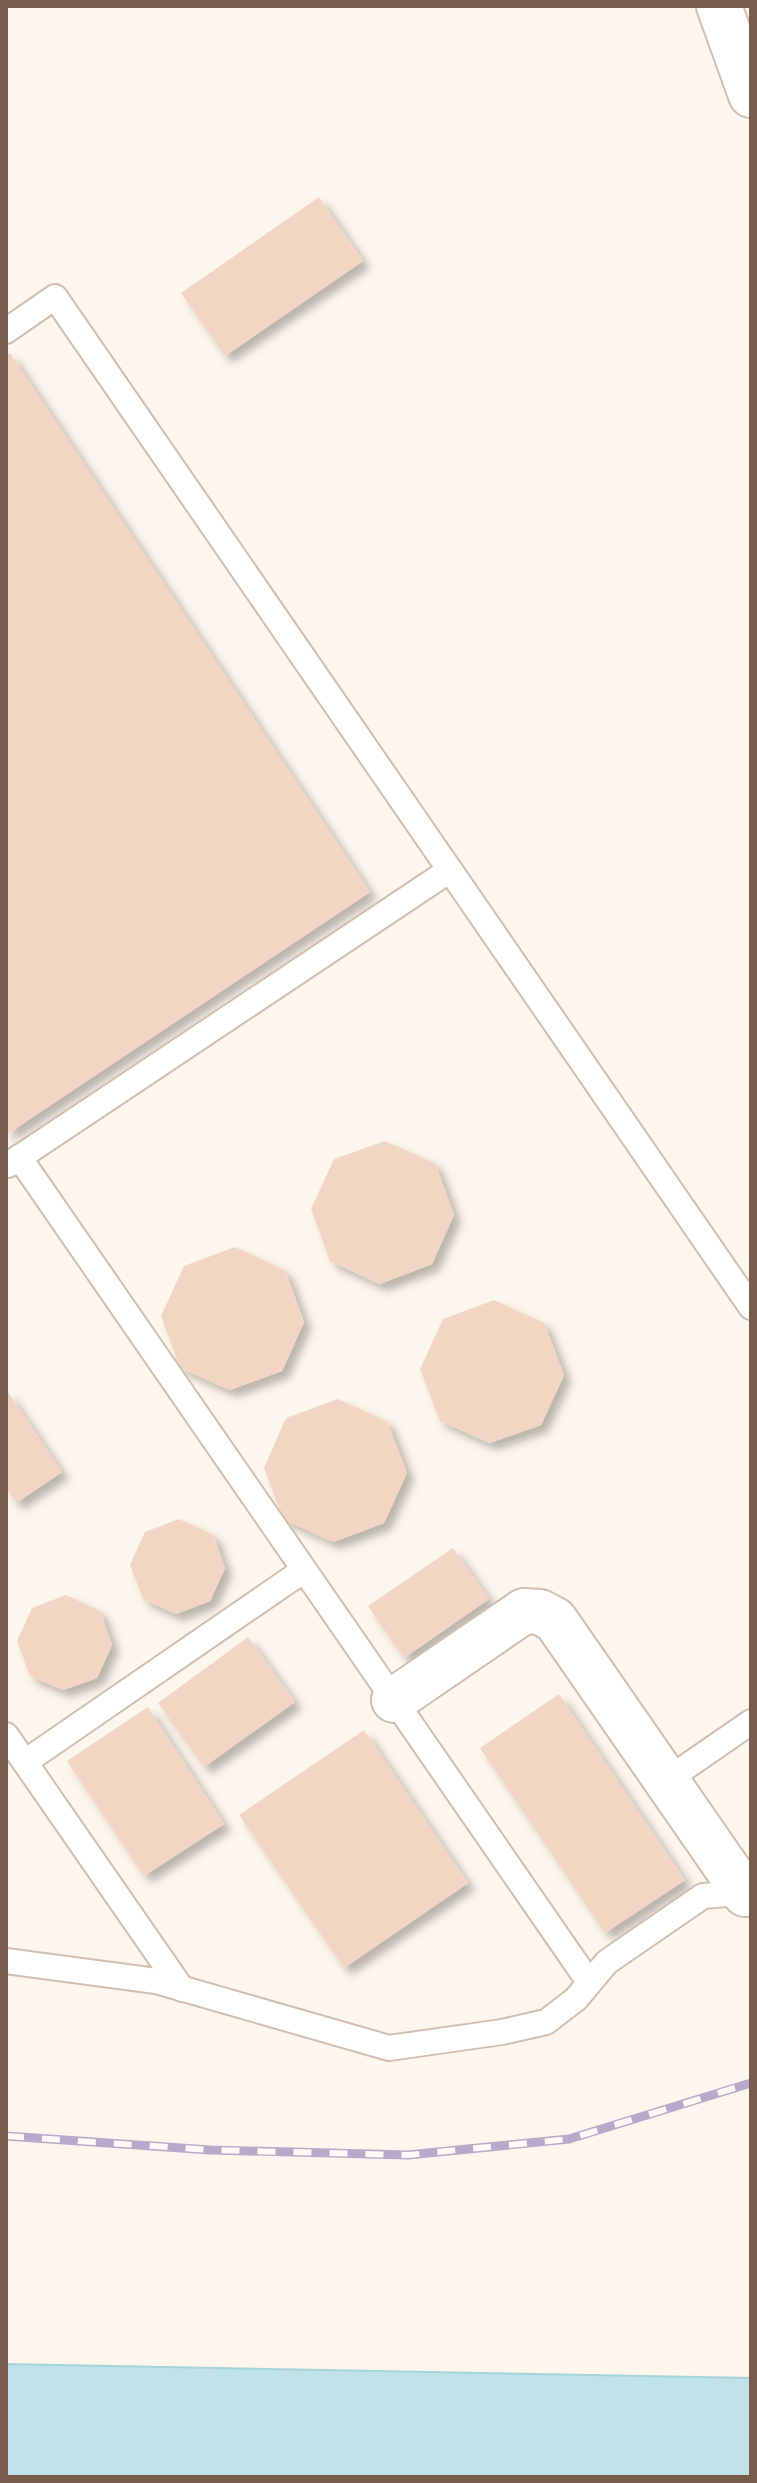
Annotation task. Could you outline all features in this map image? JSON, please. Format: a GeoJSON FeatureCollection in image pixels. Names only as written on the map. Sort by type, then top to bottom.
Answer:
{"type":"FeatureCollection","features":[{"type":"Feature","properties":{"kind":"street"},"geometry":{"type":"LineString","coordinates":[[719,6],[751,95]]}},
{"type":"Feature","properties":{"kind":"street"},"geometry":{"type":"LineString","coordinates":[[394,1700],[524,1611],[540,1612],[555,1620],[748,1892]]}},
{"type":"Feature","properties":{"kind":"lane"},"geometry":{"type":"LineString","coordinates":[[6,331],[55,297],[751,1307]]}},
{"type":"Feature","properties":{"kind":"lane"},"geometry":{"type":"LineString","coordinates":[[450,870],[13,1162],[304,1570],[589,1982]]}},
{"type":"Feature","properties":{"kind":"lane"},"geometry":{"type":"LineString","coordinates":[[25,1762],[304,1570]]}},
{"type":"Feature","properties":{"kind":"lane"},"geometry":{"type":"LineString","coordinates":[[667,1780],[751,1722]]}},
{"type":"Feature","properties":{"kind":"lane"},"geometry":{"type":"LineString","coordinates":[[6,1735],[182,1989]]}},
{"type":"Feature","properties":{"kind":"lane"},"geometry":{"type":"LineString","coordinates":[[6,1961],[156,1981],[389,2048],[502,2032],[546,2022],[576,1999],[607,1962],[703,1896],[748,1892]]}},
{"type":"Feature","properties":{"kind":"water"},"geometry":{"type":"Polygon","coordinates":[[[6,2364],[751,2378],[751,2477],[6,2477],[6,2364]]]}},
{"type":"Feature","properties":{"kind":"building"},"geometry":{"type":"Polygon","coordinates":[[[319,197],[363,261],[225,356],[181,293],[319,197]]]}},
{"type":"Feature","properties":{"kind":"building"},"geometry":{"type":"Polygon","coordinates":[[[10,353],[370,892],[6,1135],[6,356],[10,353]]]}},
{"type":"Feature","properties":{"kind":"building"},"geometry":{"type":"Polygon","coordinates":[[[385,1141],[435,1163],[454,1215],[432,1264],[380,1284],[330,1261],[311,1209],[334,1159],[385,1141]]]}},
{"type":"Feature","properties":{"kind":"building"},"geometry":{"type":"Polygon","coordinates":[[[235,1247],[285,1270],[304,1322],[282,1371],[230,1390],[180,1368],[161,1316],[184,1266],[235,1247]]]}},
{"type":"Feature","properties":{"kind":"building"},"geometry":{"type":"Polygon","coordinates":[[[494,1300],[544,1323],[564,1375],[541,1425],[490,1443],[440,1421],[420,1369],[443,1319],[494,1300]]]}},
{"type":"Feature","properties":{"kind":"building"},"geometry":{"type":"Polygon","coordinates":[[[6,1389],[62,1472],[16,1503],[6,1488],[6,1389]]]}},
{"type":"Feature","properties":{"kind":"building"},"geometry":{"type":"Polygon","coordinates":[[[338,1399],[387,1421],[407,1473],[384,1523],[333,1542],[283,1519],[264,1468],[286,1418],[338,1399]]]}},
{"type":"Feature","properties":{"kind":"building"},"geometry":{"type":"Polygon","coordinates":[[[179,1519],[213,1534],[225,1568],[210,1601],[176,1614],[143,1599],[130,1565],[145,1532],[179,1519]]]}},
{"type":"Feature","properties":{"kind":"building"},"geometry":{"type":"Polygon","coordinates":[[[453,1548],[489,1599],[404,1658],[368,1606],[453,1548]]]}},
{"type":"Feature","properties":{"kind":"building"},"geometry":{"type":"Polygon","coordinates":[[[66,1595],[100,1611],[112,1645],[97,1678],[63,1690],[30,1676],[17,1641],[32,1608],[66,1595]]]}},
{"type":"Feature","properties":{"kind":"building"},"geometry":{"type":"Polygon","coordinates":[[[248,1637],[295,1702],[204,1767],[158,1703],[248,1637]]]}},
{"type":"Feature","properties":{"kind":"building"},"geometry":{"type":"Polygon","coordinates":[[[559,1694],[685,1880],[605,1933],[480,1748],[559,1694]]]}},
{"type":"Feature","properties":{"kind":"building"},"geometry":{"type":"Polygon","coordinates":[[[148,1707],[224,1824],[144,1876],[67,1761],[148,1707]]]}},
{"type":"Feature","properties":{"kind":"building"},"geometry":{"type":"Polygon","coordinates":[[[364,1730],[468,1883],[344,1968],[239,1815],[364,1730]]]}},
{"type":"Feature","properties":{"kind":"railway"},"geometry":{"type":"LineString","coordinates":[[6,2136],[210,2150],[408,2155],[569,2139],[751,2083]]}}]}
